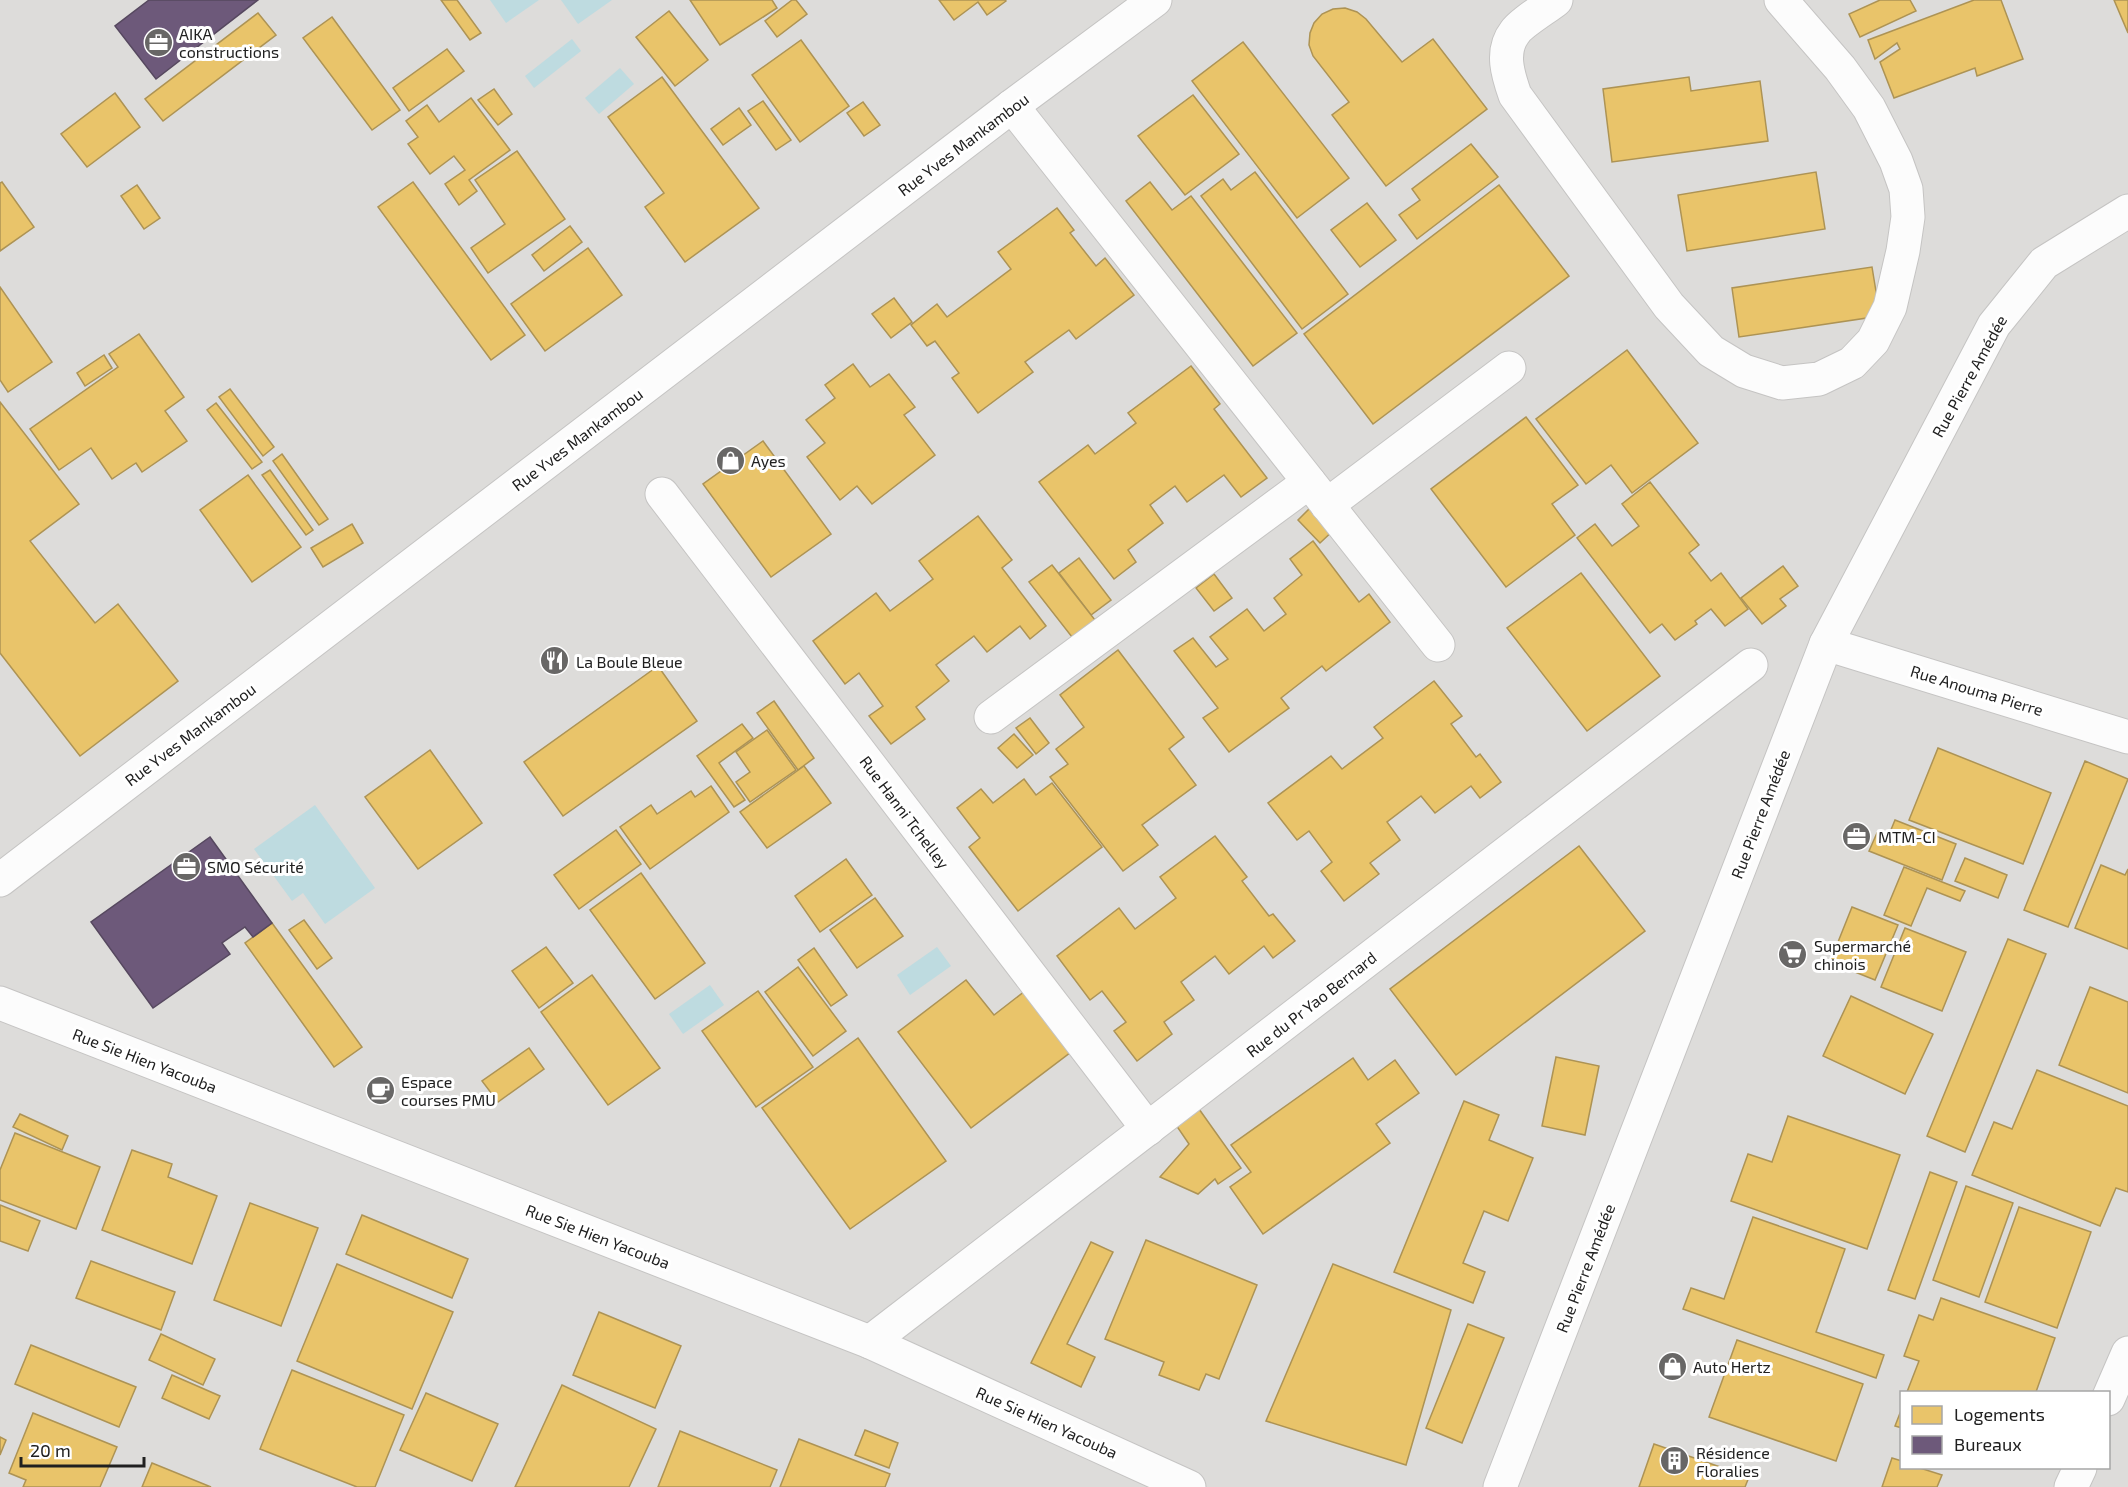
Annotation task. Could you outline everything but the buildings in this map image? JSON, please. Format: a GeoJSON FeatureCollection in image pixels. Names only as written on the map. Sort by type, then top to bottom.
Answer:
{"type":"FeatureCollection","features":[{"type":"Feature","properties":{"kind":"street","name":"Rue Yves Mankambou"},"geometry":{"type":"LineString","coordinates":[[0,880],[1012,106],[1155,0]]}},
{"type":"Feature","properties":{"kind":"street"},"geometry":{"type":"LineString","coordinates":[[1556,0],[1515,32],[1506,52],[1507,72],[1515,95],[1669,306],[1711,351],[1744,371],[1782,383],[1820,379],[1852,363],[1873,341],[1890,307],[1908,217],[1906,189],[1900,170],[1869,108],[1840,68],[1781,0]]}},
{"type":"Feature","properties":{"kind":"street"},"geometry":{"type":"LineString","coordinates":[[1012,106],[1438,645]]}},
{"type":"Feature","properties":{"kind":"street","name":"Rue Pierre Amédée"},"geometry":{"type":"LineString","coordinates":[[1500,1487],[1826,644],[1994,325],[2044,263],[2128,211]]}},
{"type":"Feature","properties":{"kind":"street"},"geometry":{"type":"LineString","coordinates":[[991,717],[1318,493],[1509,368]]}},
{"type":"Feature","properties":{"kind":"street","name":"Rue Hanni Tchelley"},"geometry":{"type":"LineString","coordinates":[[662,494],[1148,1129]]}},
{"type":"Feature","properties":{"kind":"street","name":"Rue Anouma Pierre"},"geometry":{"type":"LineString","coordinates":[[1826,644],[2128,737]]}},
{"type":"Feature","properties":{"kind":"street","name":"Rue du Pr Yao Bernard"},"geometry":{"type":"LineString","coordinates":[[870,1342],[1751,665]]}},
{"type":"Feature","properties":{"kind":"street","name":"Rue Sie Hien Yacouba"},"geometry":{"type":"LineString","coordinates":[[0,1003],[870,1342],[1189,1487]]}},
{"type":"Feature","properties":{"kind":"street"},"geometry":{"type":"LineString","coordinates":[[2110,1397],[2128,1353]]}},
{"type":"Feature","properties":{"kind":"street"},"geometry":{"type":"LineString","coordinates":[[2071,1487],[2079,1469]]}},
{"type":"Feature","properties":{"kind":"shaded area"},"geometry":{"type":"Polygon","coordinates":[[[0,0],[2128,0],[2128,1487],[0,1487],[0,0]]]}},
{"type":"Feature","properties":{"kind":"water"},"geometry":{"type":"Polygon","coordinates":[[[490,0],[539,0],[506,23],[490,0]]]}},
{"type":"Feature","properties":{"kind":"water"},"geometry":{"type":"Polygon","coordinates":[[[561,0],[612,0],[578,24],[561,0]]]}},
{"type":"Feature","properties":{"kind":"water"},"geometry":{"type":"Polygon","coordinates":[[[572,39],[581,51],[534,88],[525,76],[572,39]]]}},
{"type":"Feature","properties":{"kind":"water"},"geometry":{"type":"Polygon","coordinates":[[[620,68],[634,84],[599,114],[585,98],[620,68]]]}},
{"type":"Feature","properties":{"kind":"water"},"geometry":{"type":"Polygon","coordinates":[[[315,805],[375,888],[325,924],[303,893],[292,901],[254,849],[315,805]]]}},
{"type":"Feature","properties":{"kind":"water"},"geometry":{"type":"Polygon","coordinates":[[[937,947],[951,966],[910,995],[897,975],[937,947]]]}},
{"type":"Feature","properties":{"kind":"water"},"geometry":{"type":"Polygon","coordinates":[[[710,985],[724,1005],[683,1034],[669,1014],[710,985]]]}},
{"type":"Feature","properties":{"kind":"place","name":"AIKA constructions"},"geometry":{"type":"Point","coordinates":[158,42]}},
{"type":"Feature","properties":{"kind":"place","name":"Ayes"},"geometry":{"type":"Point","coordinates":[730,460]}},
{"type":"Feature","properties":{"kind":"place","name":"La Boule Bleue"},"geometry":{"type":"Point","coordinates":[555,661]}},
{"type":"Feature","properties":{"kind":"place","name":"MTM-CI"},"geometry":{"type":"Point","coordinates":[1857,836]}},
{"type":"Feature","properties":{"kind":"place","name":"SMO Sécurité"},"geometry":{"type":"Point","coordinates":[186,866]}},
{"type":"Feature","properties":{"kind":"place","name":"Supermarché chinois"},"geometry":{"type":"Point","coordinates":[1793,954]}},
{"type":"Feature","properties":{"kind":"place","name":"Espace courses PMU"},"geometry":{"type":"Point","coordinates":[380,1090]}},
{"type":"Feature","properties":{"kind":"place","name":"Auto Hertz"},"geometry":{"type":"Point","coordinates":[1672,1366]}},
{"type":"Feature","properties":{"kind":"place","name":"Résidence Floralies"},"geometry":{"type":"Point","coordinates":[1675,1461]}}]}
